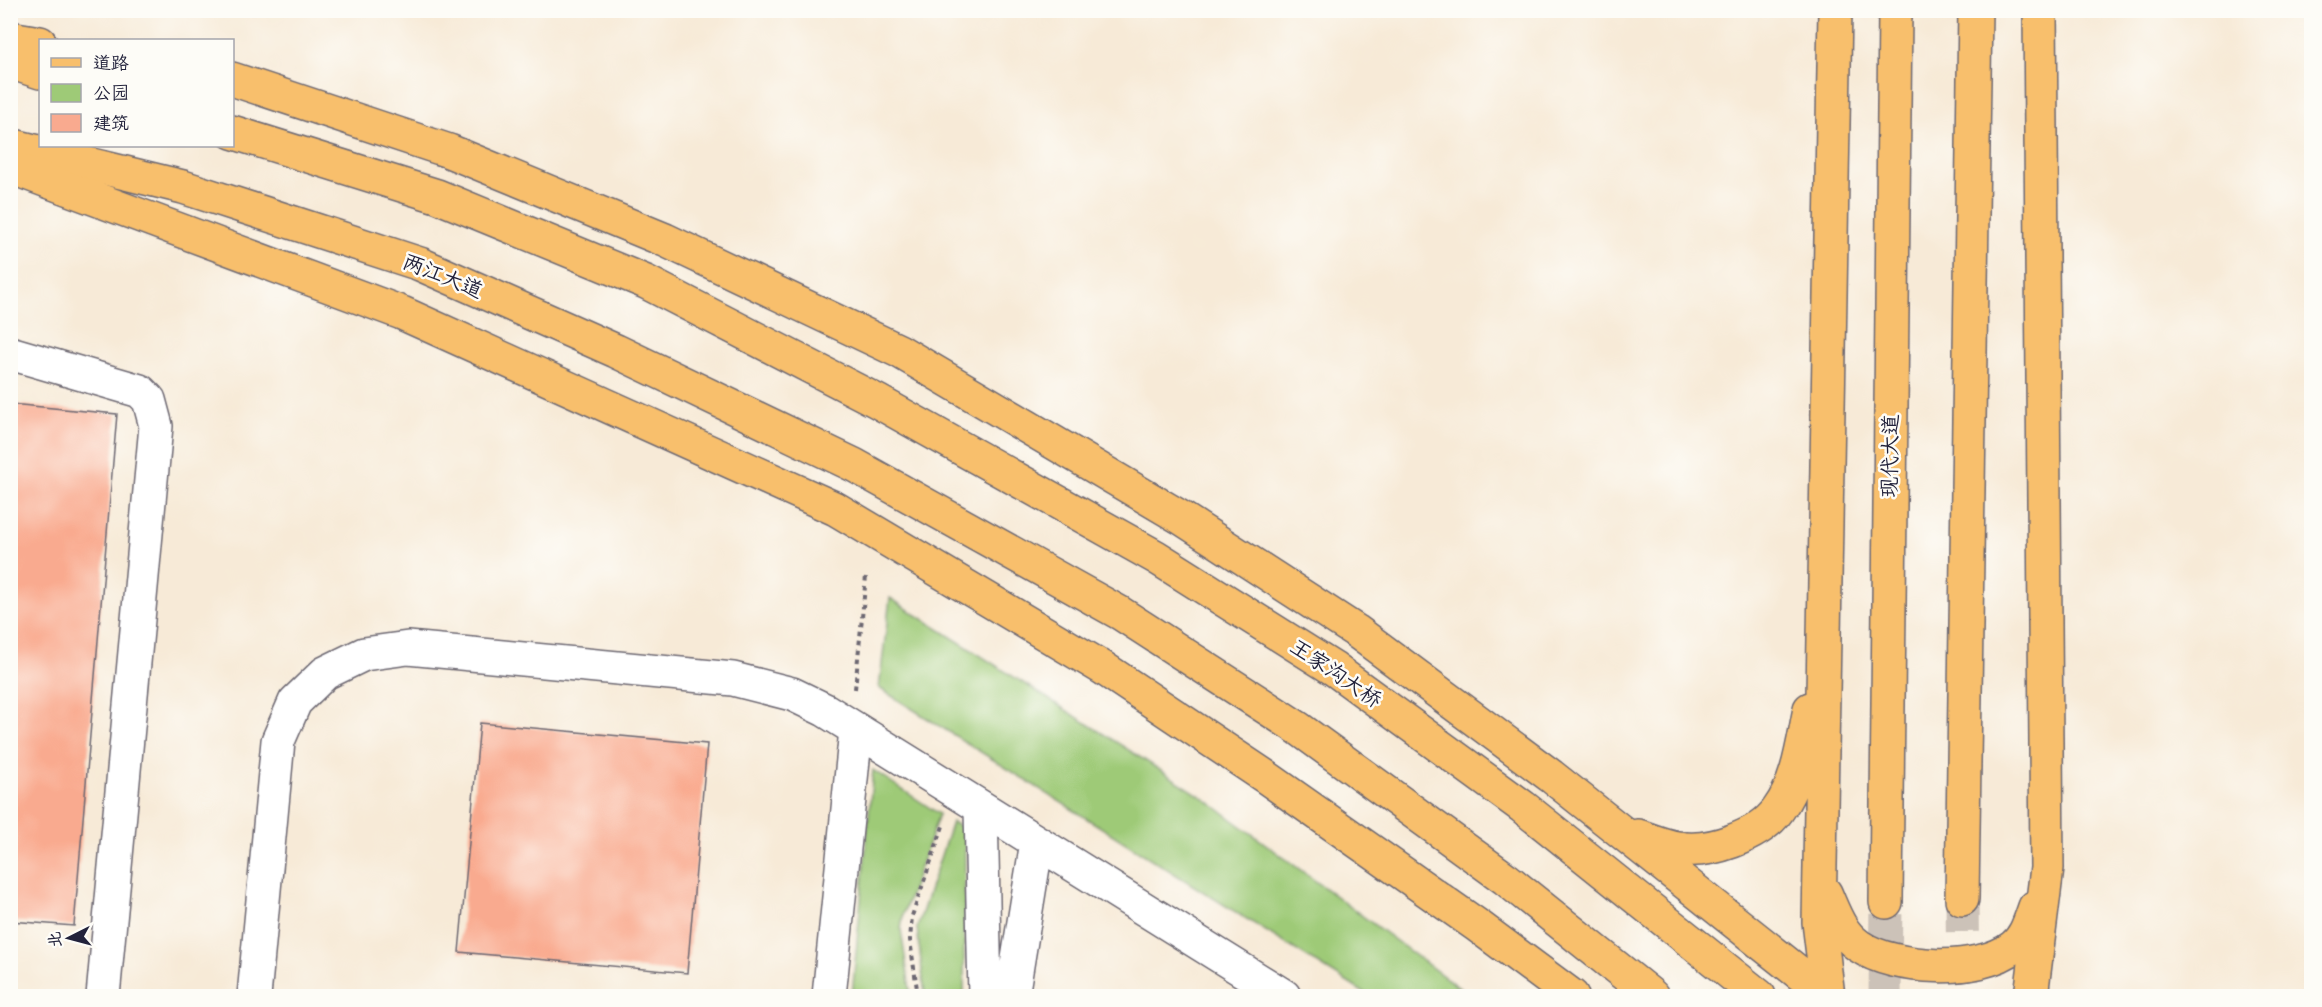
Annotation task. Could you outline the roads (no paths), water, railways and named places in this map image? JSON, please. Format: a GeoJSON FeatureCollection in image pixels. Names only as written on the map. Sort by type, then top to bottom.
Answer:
{"type":"FeatureCollection","features":[{"type":"Feature","properties":{"kind":"main road"},"geometry":{"type":"LineString","coordinates":[[234,80],[449,151],[665,240],[899,351],[1180,517],[1356,631],[1623,832],[1828,996],[1819,922],[1826,634],[1835,10]]}},
{"type":"Feature","properties":{"kind":"main road","name":"现代大道"},"geometry":{"type":"LineString","coordinates":[[1886,902],[1894,10]]}},
{"type":"Feature","properties":{"kind":"main road"},"geometry":{"type":"LineString","coordinates":[[1962,900],[1975,10]]}},
{"type":"Feature","properties":{"kind":"main road"},"geometry":{"type":"LineString","coordinates":[[2040,10],[2050,996]]}},
{"type":"Feature","properties":{"kind":"main road"},"geometry":{"type":"LineString","coordinates":[[10,38],[39,43]]}},
{"type":"Feature","properties":{"kind":"main road"},"geometry":{"type":"LineString","coordinates":[[10,62],[39,72]]}},
{"type":"Feature","properties":{"kind":"main road","name":"王家沟大桥"},"geometry":{"type":"LineString","coordinates":[[234,133],[437,196],[646,282],[877,401],[1156,557],[1334,669],[1523,807],[1759,996]]}},
{"type":"Feature","properties":{"kind":"main road","name":"两江大道"},"geometry":{"type":"LineString","coordinates":[[10,145],[183,187],[420,264],[616,351],[854,465],[1120,613],[1298,729],[1506,879],[1652,996]]}},
{"type":"Feature","properties":{"kind":"main road"},"geometry":{"type":"LineString","coordinates":[[10,167],[402,313],[836,509],[1103,668],[1266,777],[1478,926],[1572,996]]}},
{"type":"Feature","properties":{"kind":"main road"},"geometry":{"type":"LineString","coordinates":[[1623,832],[1680,849],[1717,846],[1753,832],[1778,811],[1797,771],[1826,634]]}},
{"type":"Feature","properties":{"kind":"main road"},"geometry":{"type":"LineString","coordinates":[[1821,883],[1840,928],[1859,946],[1880,957],[1909,963],[1954,965],[2000,956],[2016,945],[2028,928],[2047,868]]}},
{"type":"Feature","properties":{"kind":"main road"},"geometry":{"type":"LineString","coordinates":[[2031,996],[2047,868]]}},
{"type":"Feature","properties":{"kind":"street"},"geometry":{"type":"LineString","coordinates":[[10,353],[140,391],[154,412],[156,426],[103,996]]}},
{"type":"Feature","properties":{"kind":"street"},"geometry":{"type":"LineString","coordinates":[[254,996],[278,741],[295,702],[325,673],[364,654],[408,648],[733,679],[792,694],[855,716],[981,808],[1284,996]]}},
{"type":"Feature","properties":{"kind":"street"},"geometry":{"type":"LineString","coordinates":[[829,996],[855,716]]}},
{"type":"Feature","properties":{"kind":"street"},"geometry":{"type":"LineString","coordinates":[[981,808],[985,996]]}},
{"type":"Feature","properties":{"kind":"street"},"geometry":{"type":"LineString","coordinates":[[1012,996],[1037,842]]}},
{"type":"Feature","properties":{"kind":"tunnel"},"geometry":{"type":"LineString","coordinates":[[1962,899],[1963,996]]}},
{"type":"Feature","properties":{"kind":"tunnel"},"geometry":{"type":"LineString","coordinates":[[1885,996],[1886,902]]}}]}
